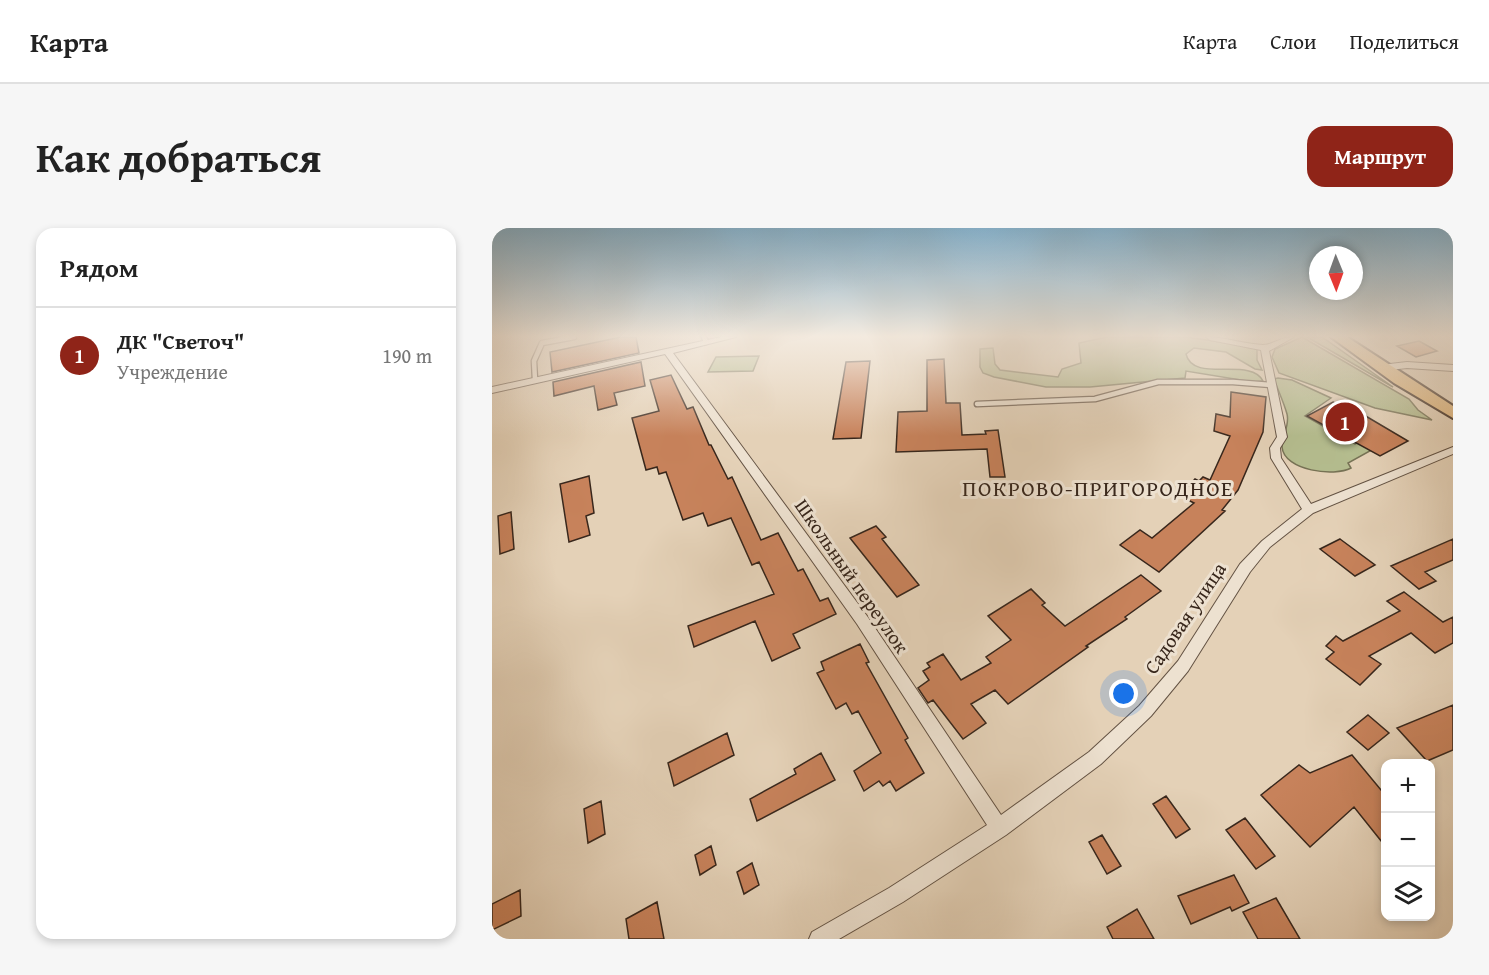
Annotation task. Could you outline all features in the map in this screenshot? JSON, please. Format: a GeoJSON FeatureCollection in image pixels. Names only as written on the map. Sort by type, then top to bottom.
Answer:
{"type":"FeatureCollection","features":[{"type":"Feature","properties":{"kind":"main road"},"geometry":{"type":"LineString","coordinates":[[1384,370],[1453,413]]}},
{"type":"Feature","properties":{"kind":"street"},"geometry":{"type":"LineString","coordinates":[[492,390],[583,370]]}},
{"type":"Feature","properties":{"kind":"street","name":"Школьный переулок"},"geometry":{"type":"LineString","coordinates":[[681,370],[862,620],[999,828]]}},
{"type":"Feature","properties":{"kind":"street"},"geometry":{"type":"LineString","coordinates":[[1268,370],[1282,436],[1275,448],[1276,458],[1309,510]]}},
{"type":"Feature","properties":{"kind":"street","name":"Садовая улица"},"geometry":{"type":"LineString","coordinates":[[819,939],[896,895],[999,828],[1095,758],[1144,711],[1183,666],[1245,568],[1266,544],[1309,510],[1453,450]]}},
{"type":"Feature","properties":{"kind":"lane"},"geometry":{"type":"LineString","coordinates":[[534,370],[535,381]]}},
{"type":"Feature","properties":{"kind":"lane"},"geometry":{"type":"LineString","coordinates":[[977,404],[1085,400],[1158,382],[1233,382],[1271,386]]}},
{"type":"Feature","properties":{"kind":"green space"},"geometry":{"type":"Polygon","coordinates":[[[709,370],[753,370],[753,371],[708,372],[709,370]]]}},
{"type":"Feature","properties":{"kind":"green space"},"geometry":{"type":"Polygon","coordinates":[[[982,370],[1058,377],[1061,370],[1247,370],[1257,374],[1263,381],[1253,382],[1186,371],[1185,378],[1090,387],[1046,387],[994,377],[982,370]]]}},
{"type":"Feature","properties":{"kind":"green space"},"geometry":{"type":"Polygon","coordinates":[[[1278,370],[1359,370],[1409,399],[1418,410],[1432,420],[1375,408],[1279,373],[1278,370]]]}},
{"type":"Feature","properties":{"kind":"green space"},"geometry":{"type":"Polygon","coordinates":[[[1364,370],[1369,370],[1393,387],[1364,370]]]}},
{"type":"Feature","properties":{"kind":"green space"},"geometry":{"type":"Polygon","coordinates":[[[1274,379],[1292,380],[1331,398],[1305,416],[1355,444],[1364,440],[1377,447],[1348,463],[1351,468],[1344,471],[1311,470],[1291,462],[1282,447],[1288,418],[1274,379]]]}},
{"type":"Feature","properties":{"kind":"building"},"geometry":{"type":"Polygon","coordinates":[[[605,370],[642,370],[645,386],[614,393],[617,405],[598,410],[594,386],[554,396],[553,382],[605,370]]]}},
{"type":"Feature","properties":{"kind":"building"},"geometry":{"type":"Polygon","coordinates":[[[845,370],[869,370],[861,438],[833,439],[845,370]]]}},
{"type":"Feature","properties":{"kind":"building"},"geometry":{"type":"Polygon","coordinates":[[[927,370],[945,370],[946,403],[960,403],[962,435],[986,434],[985,431],[998,430],[1005,477],[990,477],[987,449],[896,452],[898,412],[927,411],[927,370]]]}},
{"type":"Feature","properties":{"kind":"building"},"geometry":{"type":"Polygon","coordinates":[[[671,375],[687,409],[693,407],[709,445],[728,479],[732,477],[761,540],[778,533],[798,571],[803,569],[820,601],[828,598],[836,614],[793,634],[800,648],[772,661],[755,621],[694,647],[688,626],[774,594],[759,562],[752,565],[731,518],[708,526],[703,513],[683,520],[666,472],[659,474],[657,467],[646,470],[632,418],[659,411],[650,380],[671,375]]]}},
{"type":"Feature","properties":{"kind":"building"},"geometry":{"type":"Polygon","coordinates":[[[1231,392],[1266,397],[1263,432],[1238,490],[1222,510],[1225,511],[1159,572],[1120,545],[1140,530],[1152,538],[1194,503],[1180,496],[1195,479],[1199,481],[1203,477],[1210,480],[1230,436],[1214,431],[1216,414],[1230,417],[1231,392]]]}},
{"type":"Feature","properties":{"kind":"building"},"geometry":{"type":"Polygon","coordinates":[[[1333,402],[1343,408],[1347,405],[1408,441],[1380,456],[1307,416],[1333,402]]]}},
{"type":"Feature","properties":{"kind":"building"},"geometry":{"type":"Polygon","coordinates":[[[589,476],[594,513],[586,516],[590,535],[569,542],[560,484],[589,476]]]}},
{"type":"Feature","properties":{"kind":"building"},"geometry":{"type":"Polygon","coordinates":[[[511,512],[514,549],[500,554],[498,516],[511,512]]]}},
{"type":"Feature","properties":{"kind":"building"},"geometry":{"type":"Polygon","coordinates":[[[876,526],[886,537],[882,539],[919,585],[897,597],[850,538],[876,526]]]}},
{"type":"Feature","properties":{"kind":"building"},"geometry":{"type":"Polygon","coordinates":[[[1340,539],[1375,565],[1355,576],[1320,549],[1340,539]]]}},
{"type":"Feature","properties":{"kind":"building"},"geometry":{"type":"Polygon","coordinates":[[[1453,539],[1453,560],[1425,572],[1436,581],[1419,589],[1391,566],[1453,539]]]}},
{"type":"Feature","properties":{"kind":"building"},"geometry":{"type":"Polygon","coordinates":[[[1141,575],[1161,591],[1125,617],[1127,619],[1086,646],[1088,647],[1008,704],[995,690],[971,704],[986,723],[963,739],[933,700],[928,703],[918,688],[929,680],[923,671],[930,667],[927,663],[943,654],[961,680],[991,663],[986,657],[1011,640],[988,616],[1031,589],[1045,603],[1042,605],[1065,626],[1141,575]]]}},
{"type":"Feature","properties":{"kind":"building"},"geometry":{"type":"Polygon","coordinates":[[[1404,592],[1443,622],[1453,617],[1453,643],[1435,653],[1411,633],[1369,656],[1381,664],[1360,685],[1326,659],[1334,652],[1326,646],[1336,636],[1343,641],[1400,611],[1387,601],[1404,592]]]}},
{"type":"Feature","properties":{"kind":"building"},"geometry":{"type":"Polygon","coordinates":[[[860,644],[869,662],[866,663],[908,738],[905,740],[924,773],[896,791],[890,781],[883,786],[879,781],[864,791],[854,771],[881,753],[858,711],[852,714],[846,703],[836,709],[817,673],[824,670],[821,662],[860,644]]]}},
{"type":"Feature","properties":{"kind":"building"},"geometry":{"type":"Polygon","coordinates":[[[1453,705],[1453,750],[1432,759],[1425,759],[1397,728],[1453,705]]]}},
{"type":"Feature","properties":{"kind":"building"},"geometry":{"type":"Polygon","coordinates":[[[1368,715],[1389,733],[1368,750],[1347,732],[1368,715]]]}},
{"type":"Feature","properties":{"kind":"building"},"geometry":{"type":"Polygon","coordinates":[[[727,733],[734,755],[674,786],[668,763],[727,733]]]}},
{"type":"Feature","properties":{"kind":"building"},"geometry":{"type":"Polygon","coordinates":[[[821,753],[835,780],[757,821],[750,799],[796,774],[794,769],[821,753]]]}},
{"type":"Feature","properties":{"kind":"building"},"geometry":{"type":"Polygon","coordinates":[[[1352,755],[1381,790],[1381,841],[1354,807],[1310,847],[1261,795],[1299,765],[1310,773],[1352,755]]]}},
{"type":"Feature","properties":{"kind":"building"},"geometry":{"type":"Polygon","coordinates":[[[1166,796],[1190,829],[1176,838],[1153,804],[1166,796]]]}},
{"type":"Feature","properties":{"kind":"building"},"geometry":{"type":"Polygon","coordinates":[[[601,801],[605,834],[588,843],[584,809],[601,801]]]}},
{"type":"Feature","properties":{"kind":"building"},"geometry":{"type":"Polygon","coordinates":[[[1245,818],[1275,856],[1256,869],[1226,830],[1245,818]]]}},
{"type":"Feature","properties":{"kind":"building"},"geometry":{"type":"Polygon","coordinates":[[[1102,835],[1121,866],[1107,874],[1089,842],[1102,835]]]}},
{"type":"Feature","properties":{"kind":"building"},"geometry":{"type":"Polygon","coordinates":[[[711,846],[716,865],[700,875],[695,855],[711,846]]]}},
{"type":"Feature","properties":{"kind":"building"},"geometry":{"type":"Polygon","coordinates":[[[752,863],[759,885],[744,894],[737,872],[752,863]]]}},
{"type":"Feature","properties":{"kind":"building"},"geometry":{"type":"Polygon","coordinates":[[[1234,875],[1249,903],[1232,911],[1230,907],[1191,924],[1178,896],[1234,875]]]}},
{"type":"Feature","properties":{"kind":"building"},"geometry":{"type":"Polygon","coordinates":[[[520,890],[521,916],[492,930],[492,904],[520,890]]]}},
{"type":"Feature","properties":{"kind":"building"},"geometry":{"type":"Polygon","coordinates":[[[1276,898],[1300,939],[1258,939],[1243,912],[1276,898]]]}},
{"type":"Feature","properties":{"kind":"building"},"geometry":{"type":"Polygon","coordinates":[[[657,902],[664,939],[629,939],[626,919],[657,902]]]}},
{"type":"Feature","properties":{"kind":"building"},"geometry":{"type":"Polygon","coordinates":[[[1137,909],[1154,939],[1113,939],[1107,927],[1137,909]]]}},
{"type":"Feature","properties":{"kind":"place","name":"ДК \"Светоч\""},"geometry":{"type":"Point","coordinates":[1345,422]}},
{"type":"Feature","properties":{"kind":"district","name":"ПОКРОВО-ПРИГОРОДНОЕ"},"geometry":{"type":"Point","coordinates":[1098,488]}}]}
